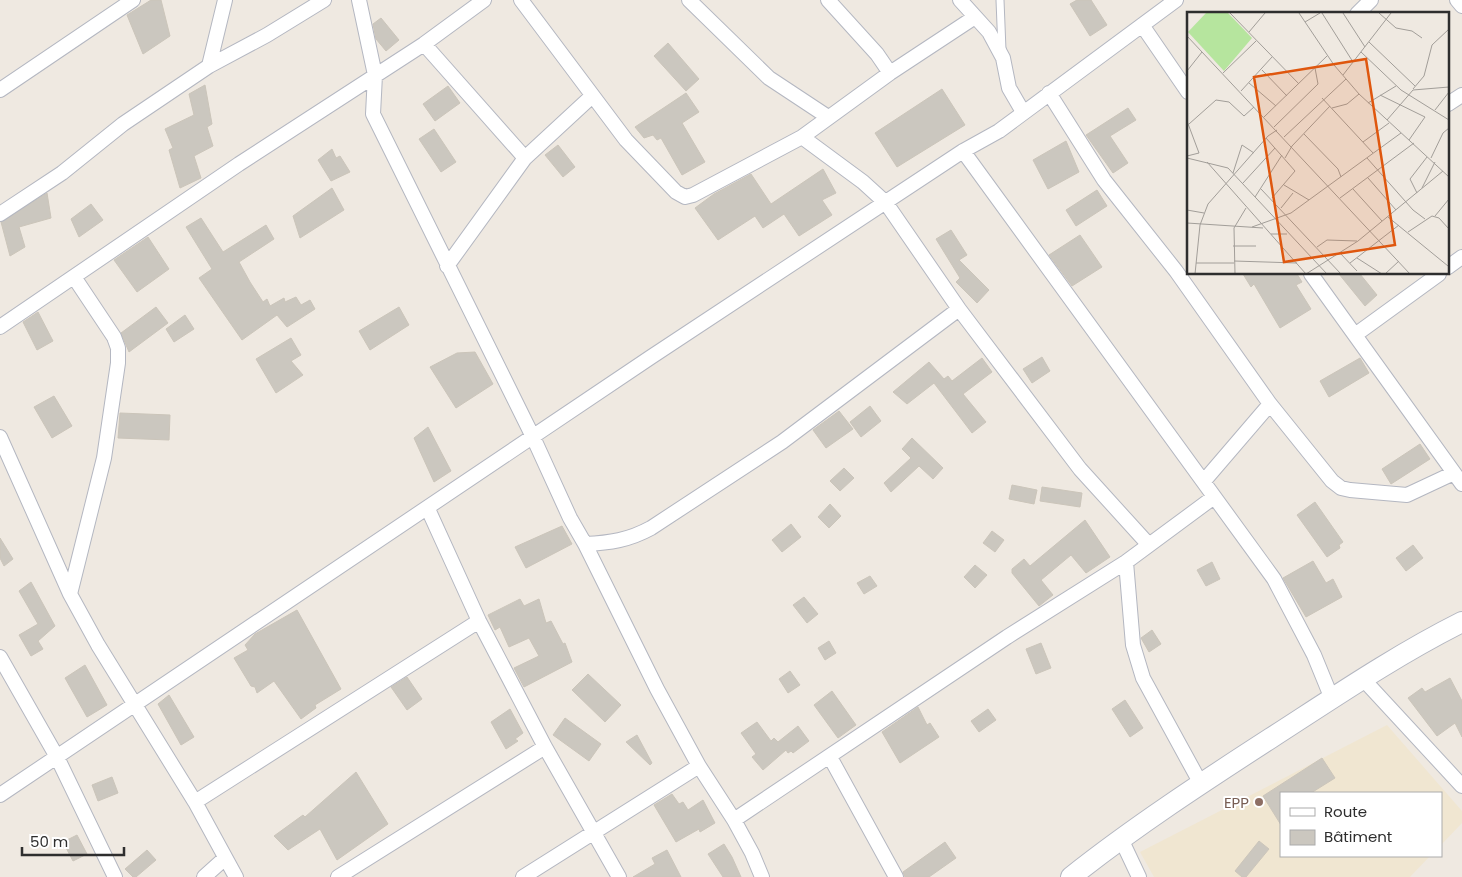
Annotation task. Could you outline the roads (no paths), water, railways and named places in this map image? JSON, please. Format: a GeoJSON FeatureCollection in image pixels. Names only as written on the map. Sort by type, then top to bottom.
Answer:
{"type":"FeatureCollection","features":[{"type":"Feature","properties":{"kind":"main road"},"geometry":{"type":"LineString","coordinates":[[1072,877],[1200,784],[1363,679],[1462,622]]}},
{"type":"Feature","properties":{"kind":"street"},"geometry":{"type":"LineString","coordinates":[[0,90],[133,0]]}},
{"type":"Feature","properties":{"kind":"street"},"geometry":{"type":"LineString","coordinates":[[209,66],[225,0]]}},
{"type":"Feature","properties":{"kind":"street"},"geometry":{"type":"LineString","coordinates":[[0,214],[62,173],[123,124],[209,66],[267,35],[324,0]]}},
{"type":"Feature","properties":{"kind":"street"},"geometry":{"type":"LineString","coordinates":[[359,0],[375,75],[373,114],[533,437],[570,518],[585,544],[657,688],[700,766],[734,820],[752,853],[762,877]]}},
{"type":"Feature","properties":{"kind":"street"},"geometry":{"type":"LineString","coordinates":[[0,327],[424,44],[484,0]]}},
{"type":"Feature","properties":{"kind":"street"},"geometry":{"type":"LineString","coordinates":[[521,0],[591,97],[626,140],[676,192],[685,196],[693,195],[802,137],[890,73],[976,17]]}},
{"type":"Feature","properties":{"kind":"street"},"geometry":{"type":"LineString","coordinates":[[689,0],[769,78],[828,117]]}},
{"type":"Feature","properties":{"kind":"street"},"geometry":{"type":"LineString","coordinates":[[828,0],[861,36],[890,73]]}},
{"type":"Feature","properties":{"kind":"street"},"geometry":{"type":"LineString","coordinates":[[960,0],[989,32],[1003,58],[1010,88],[1023,112]]}},
{"type":"Feature","properties":{"kind":"street"},"geometry":{"type":"LineString","coordinates":[[0,795],[58,758],[134,703],[428,509],[963,150],[999,131],[1176,0]]}},
{"type":"Feature","properties":{"kind":"street"},"geometry":{"type":"LineString","coordinates":[[1359,12],[1371,0]]}},
{"type":"Feature","properties":{"kind":"street"},"geometry":{"type":"LineString","coordinates":[[1457,0],[1462,6]]}},
{"type":"Feature","properties":{"kind":"street"},"geometry":{"type":"LineString","coordinates":[[1142,25],[1187,91]]}},
{"type":"Feature","properties":{"kind":"street"},"geometry":{"type":"LineString","coordinates":[[424,44],[525,158]]}},
{"type":"Feature","properties":{"kind":"street"},"geometry":{"type":"LineString","coordinates":[[1050,93],[1104,180],[1176,270],[1270,404],[1317,465],[1341,488],[1407,495],[1458,478],[1312,275]]}},
{"type":"Feature","properties":{"kind":"street"},"geometry":{"type":"LineString","coordinates":[[1450,103],[1462,95]]}},
{"type":"Feature","properties":{"kind":"street"},"geometry":{"type":"LineString","coordinates":[[447,266],[525,158],[591,97]]}},
{"type":"Feature","properties":{"kind":"street"},"geometry":{"type":"LineString","coordinates":[[802,137],[863,182],[886,202],[959,309],[1080,469],[1149,545]]}},
{"type":"Feature","properties":{"kind":"street"},"geometry":{"type":"LineString","coordinates":[[963,150],[1274,579],[1314,655],[1332,699]]}},
{"type":"Feature","properties":{"kind":"street"},"geometry":{"type":"LineString","coordinates":[[1450,266],[1462,257]]}},
{"type":"Feature","properties":{"kind":"street"},"geometry":{"type":"LineString","coordinates":[[1355,335],[1438,275]]}},
{"type":"Feature","properties":{"kind":"street"},"geometry":{"type":"LineString","coordinates":[[70,594],[104,458],[118,363],[118,348],[114,337],[74,277]]}},
{"type":"Feature","properties":{"kind":"street"},"geometry":{"type":"LineString","coordinates":[[585,544],[613,542],[633,537],[658,523],[782,442],[959,309]]}},
{"type":"Feature","properties":{"kind":"street"},"geometry":{"type":"LineString","coordinates":[[1204,481],[1270,404]]}},
{"type":"Feature","properties":{"kind":"street"},"geometry":{"type":"LineString","coordinates":[[1,444],[70,594],[98,645],[195,802],[224,859],[236,877]]}},
{"type":"Feature","properties":{"kind":"street"},"geometry":{"type":"LineString","coordinates":[[734,820],[1007,637],[1126,562],[1214,497]]}},
{"type":"Feature","properties":{"kind":"street"},"geometry":{"type":"LineString","coordinates":[[428,509],[480,621],[544,747],[619,877]]}},
{"type":"Feature","properties":{"kind":"street"},"geometry":{"type":"LineString","coordinates":[[1126,562],[1133,644],[1143,678],[1200,784]]}},
{"type":"Feature","properties":{"kind":"street"},"geometry":{"type":"LineString","coordinates":[[195,802],[480,621]]}},
{"type":"Feature","properties":{"kind":"street"},"geometry":{"type":"LineString","coordinates":[[0,657],[58,758],[115,877]]}},
{"type":"Feature","properties":{"kind":"street"},"geometry":{"type":"LineString","coordinates":[[1363,679],[1459,779]]}},
{"type":"Feature","properties":{"kind":"street"},"geometry":{"type":"LineString","coordinates":[[338,877],[544,747]]}},
{"type":"Feature","properties":{"kind":"street"},"geometry":{"type":"LineString","coordinates":[[830,757],[896,877]]}},
{"type":"Feature","properties":{"kind":"street"},"geometry":{"type":"LineString","coordinates":[[523,877],[700,766]]}},
{"type":"Feature","properties":{"kind":"street"},"geometry":{"type":"LineString","coordinates":[[1122,841],[1139,877]]}},
{"type":"Feature","properties":{"kind":"street"},"geometry":{"type":"LineString","coordinates":[[204,877],[224,859]]}},
{"type":"Feature","properties":{"kind":"lane"},"geometry":{"type":"LineString","coordinates":[[1000,0],[1003,58]]}},
{"type":"Feature","properties":{"kind":"place","name":"EPP"},"geometry":{"type":"Point","coordinates":[1259,802]}}]}
